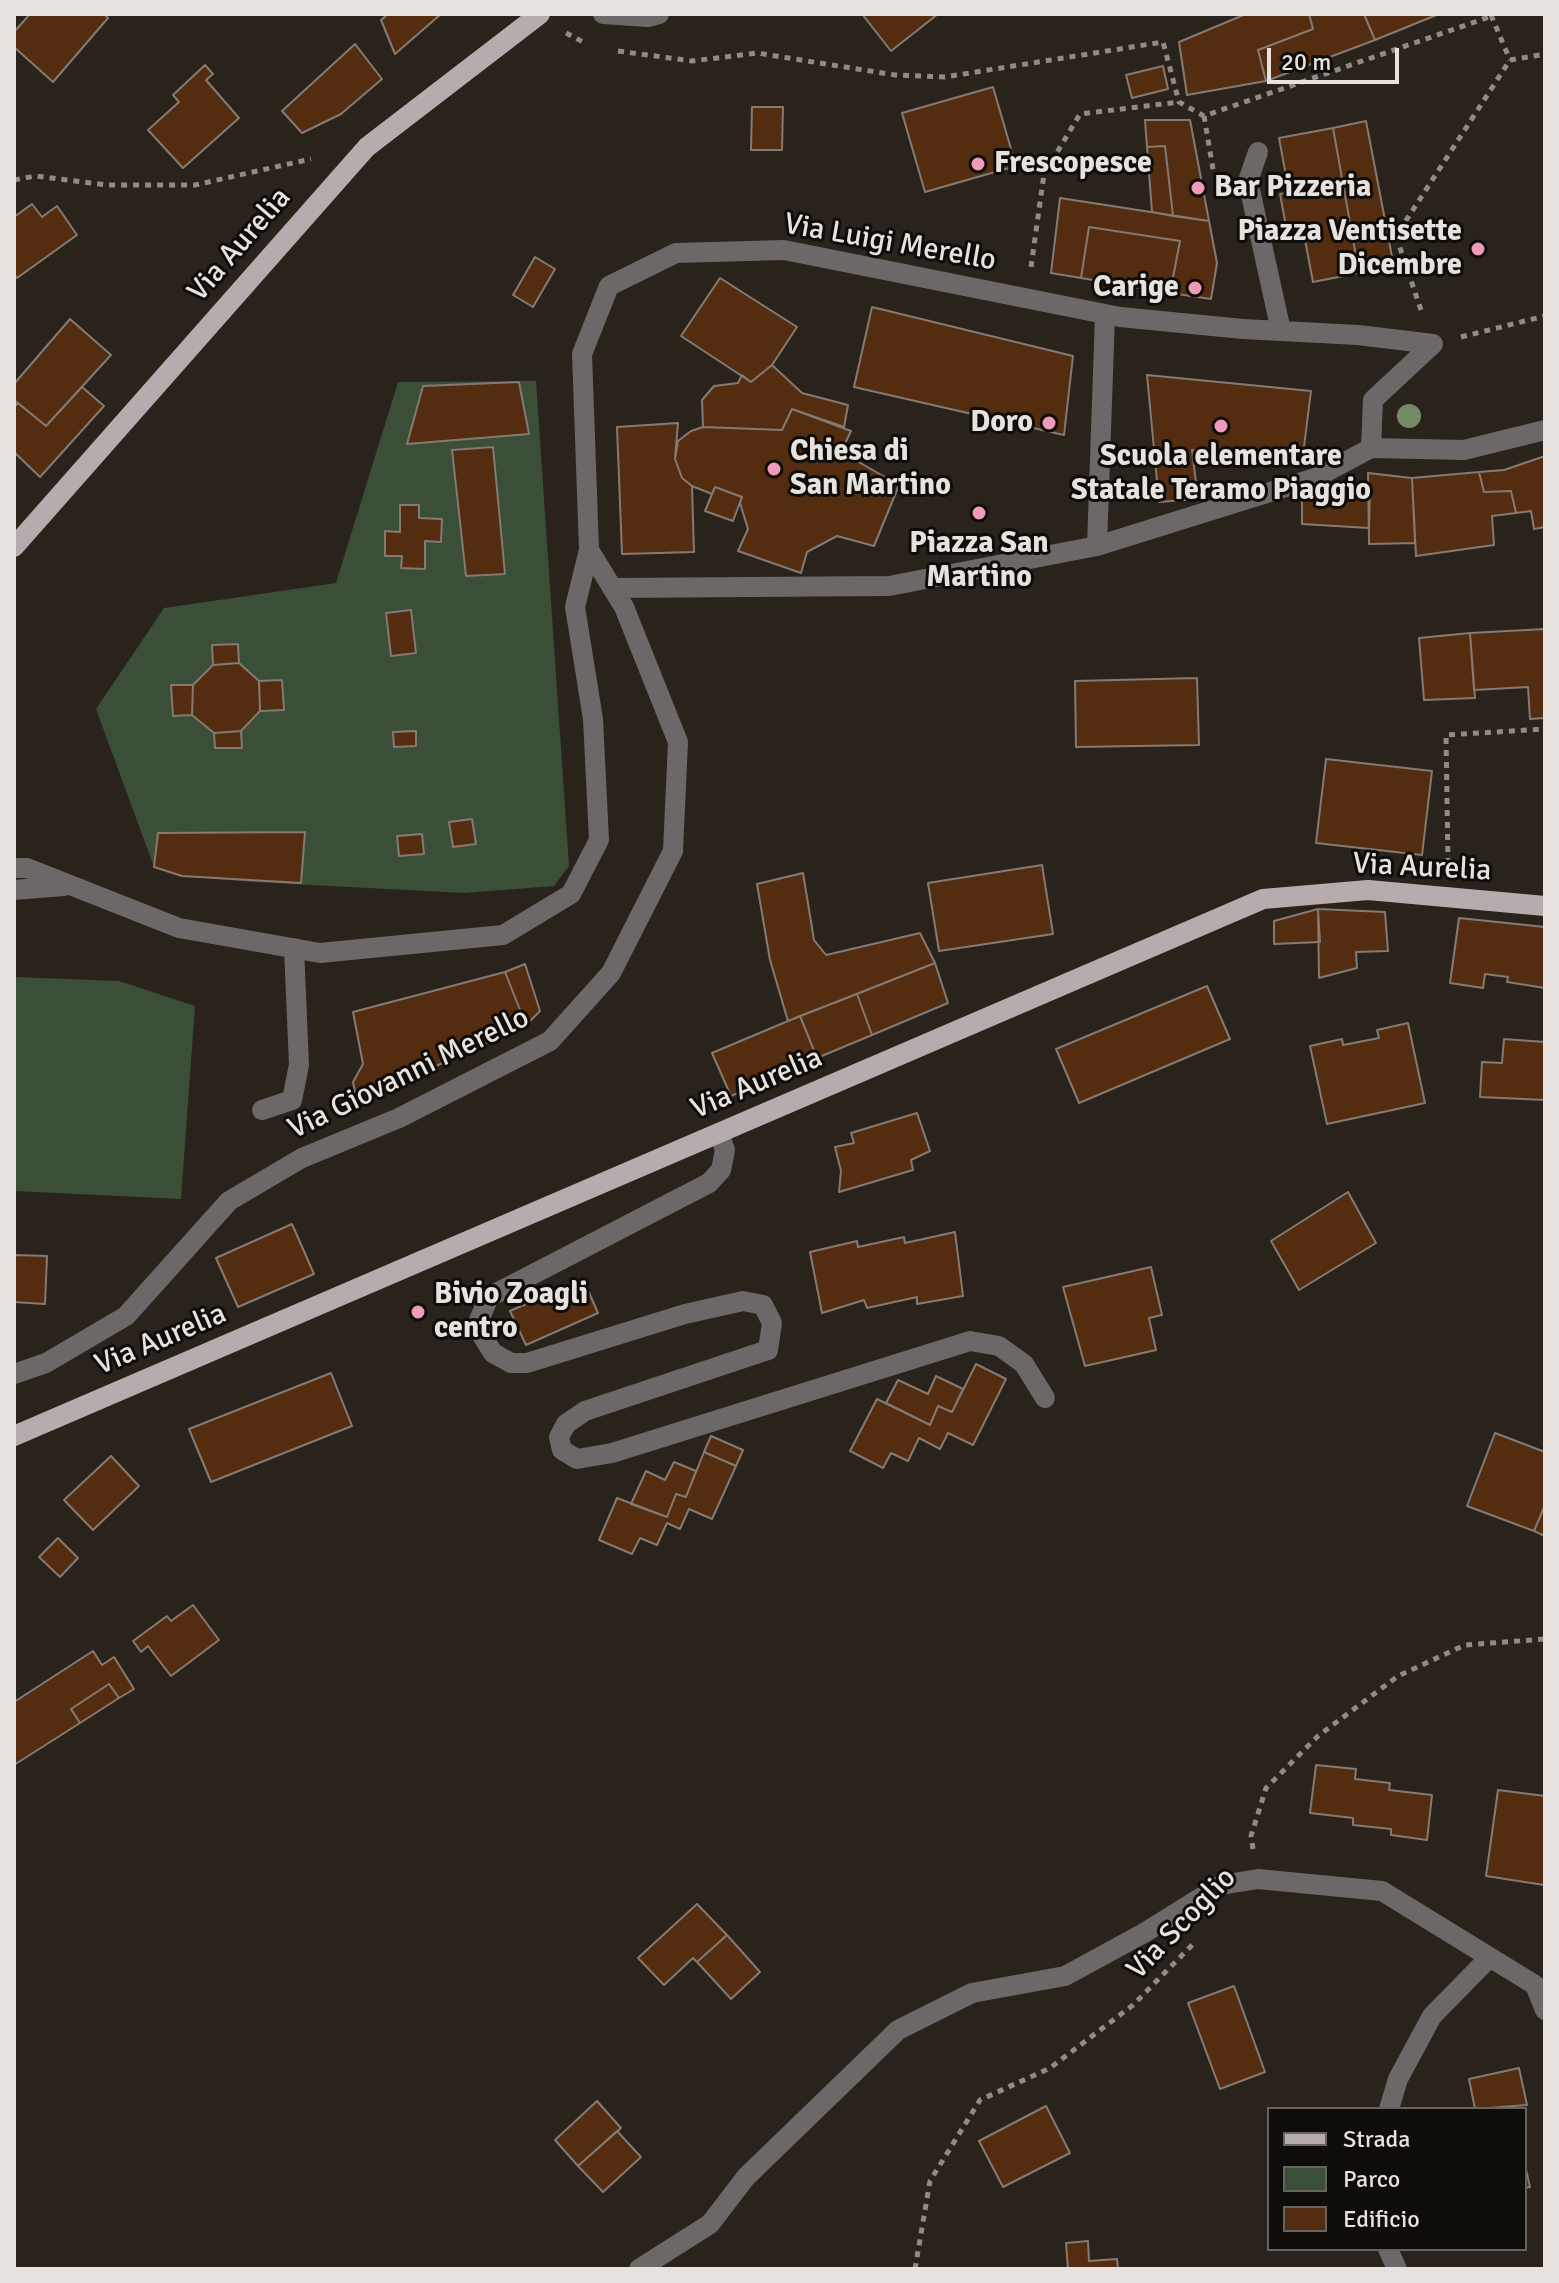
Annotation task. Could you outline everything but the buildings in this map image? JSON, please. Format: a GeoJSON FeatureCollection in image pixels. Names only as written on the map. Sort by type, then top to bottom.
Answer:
{"type":"FeatureCollection","features":[{"type":"Feature","properties":{"kind":"main road","name":"Via Aurelia"},"geometry":{"type":"LineString","coordinates":[[14,547],[367,147],[539,15]]}},
{"type":"Feature","properties":{"kind":"main road","name":"Via Aurelia"},"geometry":{"type":"LineString","coordinates":[[14,1436],[1263,899],[1368,890],[1545,906]]}},
{"type":"Feature","properties":{"kind":"street"},"geometry":{"type":"LineString","coordinates":[[603,14],[648,17],[659,14]]}},
{"type":"Feature","properties":{"kind":"street"},"geometry":{"type":"LineString","coordinates":[[1258,152],[1248,181],[1281,331]]}},
{"type":"Feature","properties":{"kind":"street","name":"Via Luigi Merello"},"geometry":{"type":"LineString","coordinates":[[589,550],[582,354],[609,286],[676,253],[784,250],[1105,315],[1433,344]]}},
{"type":"Feature","properties":{"kind":"street"},"geometry":{"type":"LineString","coordinates":[[1097,546],[1105,315]]}},
{"type":"Feature","properties":{"kind":"street"},"geometry":{"type":"LineString","coordinates":[[1371,448],[1373,400],[1433,344]]}},
{"type":"Feature","properties":{"kind":"street"},"geometry":{"type":"LineString","coordinates":[[612,588],[889,586],[1097,546],[1315,478],[1371,448],[1464,450],[1545,430]]}},
{"type":"Feature","properties":{"kind":"street"},"geometry":{"type":"LineString","coordinates":[[14,868],[27,868],[179,928],[320,953],[503,935],[571,894],[599,840],[593,719],[575,607],[589,550]]}},
{"type":"Feature","properties":{"kind":"street","name":"Via Giovanni Merello"},"geometry":{"type":"LineString","coordinates":[[14,1374],[46,1363],[126,1316],[229,1201],[302,1158],[399,1118],[550,1041],[611,973],[673,851],[678,742],[612,588],[589,550]]}},
{"type":"Feature","properties":{"kind":"street"},"geometry":{"type":"LineString","coordinates":[[14,890],[72,885]]}},
{"type":"Feature","properties":{"kind":"street"},"geometry":{"type":"LineString","coordinates":[[262,1110],[292,1100],[299,1065],[294,948]]}},
{"type":"Feature","properties":{"kind":"street"},"geometry":{"type":"LineString","coordinates":[[719,1133],[725,1150],[721,1170],[709,1183],[489,1297],[479,1320],[483,1337],[493,1353],[511,1363],[527,1363],[685,1314],[743,1301],[763,1305],[772,1323],[768,1350],[585,1411],[566,1424],[559,1437],[562,1450],[577,1459],[612,1453],[970,1341],[999,1346],[1024,1364],[1045,1398]]}},
{"type":"Feature","properties":{"kind":"street"},"geometry":{"type":"LineString","coordinates":[[639,2269],[710,2224],[746,2177],[898,2030],[972,1993],[1065,1976],[1144,1933],[1221,1885],[1258,1879],[1382,1891],[1488,1959],[1535,1985],[1545,2010]]}},
{"type":"Feature","properties":{"kind":"street"},"geometry":{"type":"LineString","coordinates":[[1390,2107],[1398,2079],[1432,2016],[1488,1959]]}},
{"type":"Feature","properties":{"kind":"path"},"geometry":{"type":"LineString","coordinates":[[539,15],[579,42],[591,45]]}},
{"type":"Feature","properties":{"kind":"path"},"geometry":{"type":"LineString","coordinates":[[1027,299],[1044,174],[1080,114],[1179,102],[1204,116],[1491,15],[1510,60]]}},
{"type":"Feature","properties":{"kind":"path"},"geometry":{"type":"LineString","coordinates":[[604,47],[642,56],[692,61],[757,53],[895,75],[945,77],[1163,42],[1179,102]]}},
{"type":"Feature","properties":{"kind":"path"},"geometry":{"type":"LineString","coordinates":[[1545,54],[1510,60],[1396,236],[1433,344],[1545,316]]}},
{"type":"Feature","properties":{"kind":"path"},"geometry":{"type":"LineString","coordinates":[[14,180],[35,176],[107,185],[195,185],[367,147]]}},
{"type":"Feature","properties":{"kind":"path"},"geometry":{"type":"LineString","coordinates":[[1448,897],[1446,735],[1545,729]]}},
{"type":"Feature","properties":{"kind":"path","name":"Via Scoglio"},"geometry":{"type":"LineString","coordinates":[[1258,1879],[1251,1836],[1266,1788],[1318,1736],[1398,1676],[1465,1645],[1545,1639]]}},
{"type":"Feature","properties":{"kind":"path","name":"Via Scoglio"},"geometry":{"type":"LineString","coordinates":[[915,2269],[930,2181],[980,2100],[1050,2068],[1133,2005],[1206,1931]]}},
{"type":"Feature","properties":{"kind":"green space"},"geometry":{"type":"Polygon","coordinates":[[[536,381],[569,866],[554,886],[465,893],[253,882],[182,876],[154,867],[96,709],[164,608],[336,583],[398,382],[536,381]]]}},
{"type":"Feature","properties":{"kind":"green space"},"geometry":{"type":"Polygon","coordinates":[[[14,977],[119,981],[195,1006],[181,1199],[14,1191],[14,977]]]}},
{"type":"Feature","properties":{"kind":"place","name":"Frescopesce"},"geometry":{"type":"Point","coordinates":[978,164]}},
{"type":"Feature","properties":{"kind":"place","name":"Bar Pizzeria"},"geometry":{"type":"Point","coordinates":[1198,188]}},
{"type":"Feature","properties":{"kind":"place","name":"Piazza Ventisette Dicembre"},"geometry":{"type":"Point","coordinates":[1478,249]}},
{"type":"Feature","properties":{"kind":"place","name":"Carige"},"geometry":{"type":"Point","coordinates":[1195,288]}},
{"type":"Feature","properties":{"kind":"place","name":"Doro"},"geometry":{"type":"Point","coordinates":[1049,423]}},
{"type":"Feature","properties":{"kind":"place","name":"Scuola elementare Statale Teramo Piaggio"},"geometry":{"type":"Point","coordinates":[1221,426]}},
{"type":"Feature","properties":{"kind":"place","name":"Chiesa di San Martino"},"geometry":{"type":"Point","coordinates":[774,469]}},
{"type":"Feature","properties":{"kind":"place","name":"Piazza San Martino"},"geometry":{"type":"Point","coordinates":[979,513]}},
{"type":"Feature","properties":{"kind":"place","name":"Bivio Zoagli centro"},"geometry":{"type":"Point","coordinates":[418,1312]}}]}
